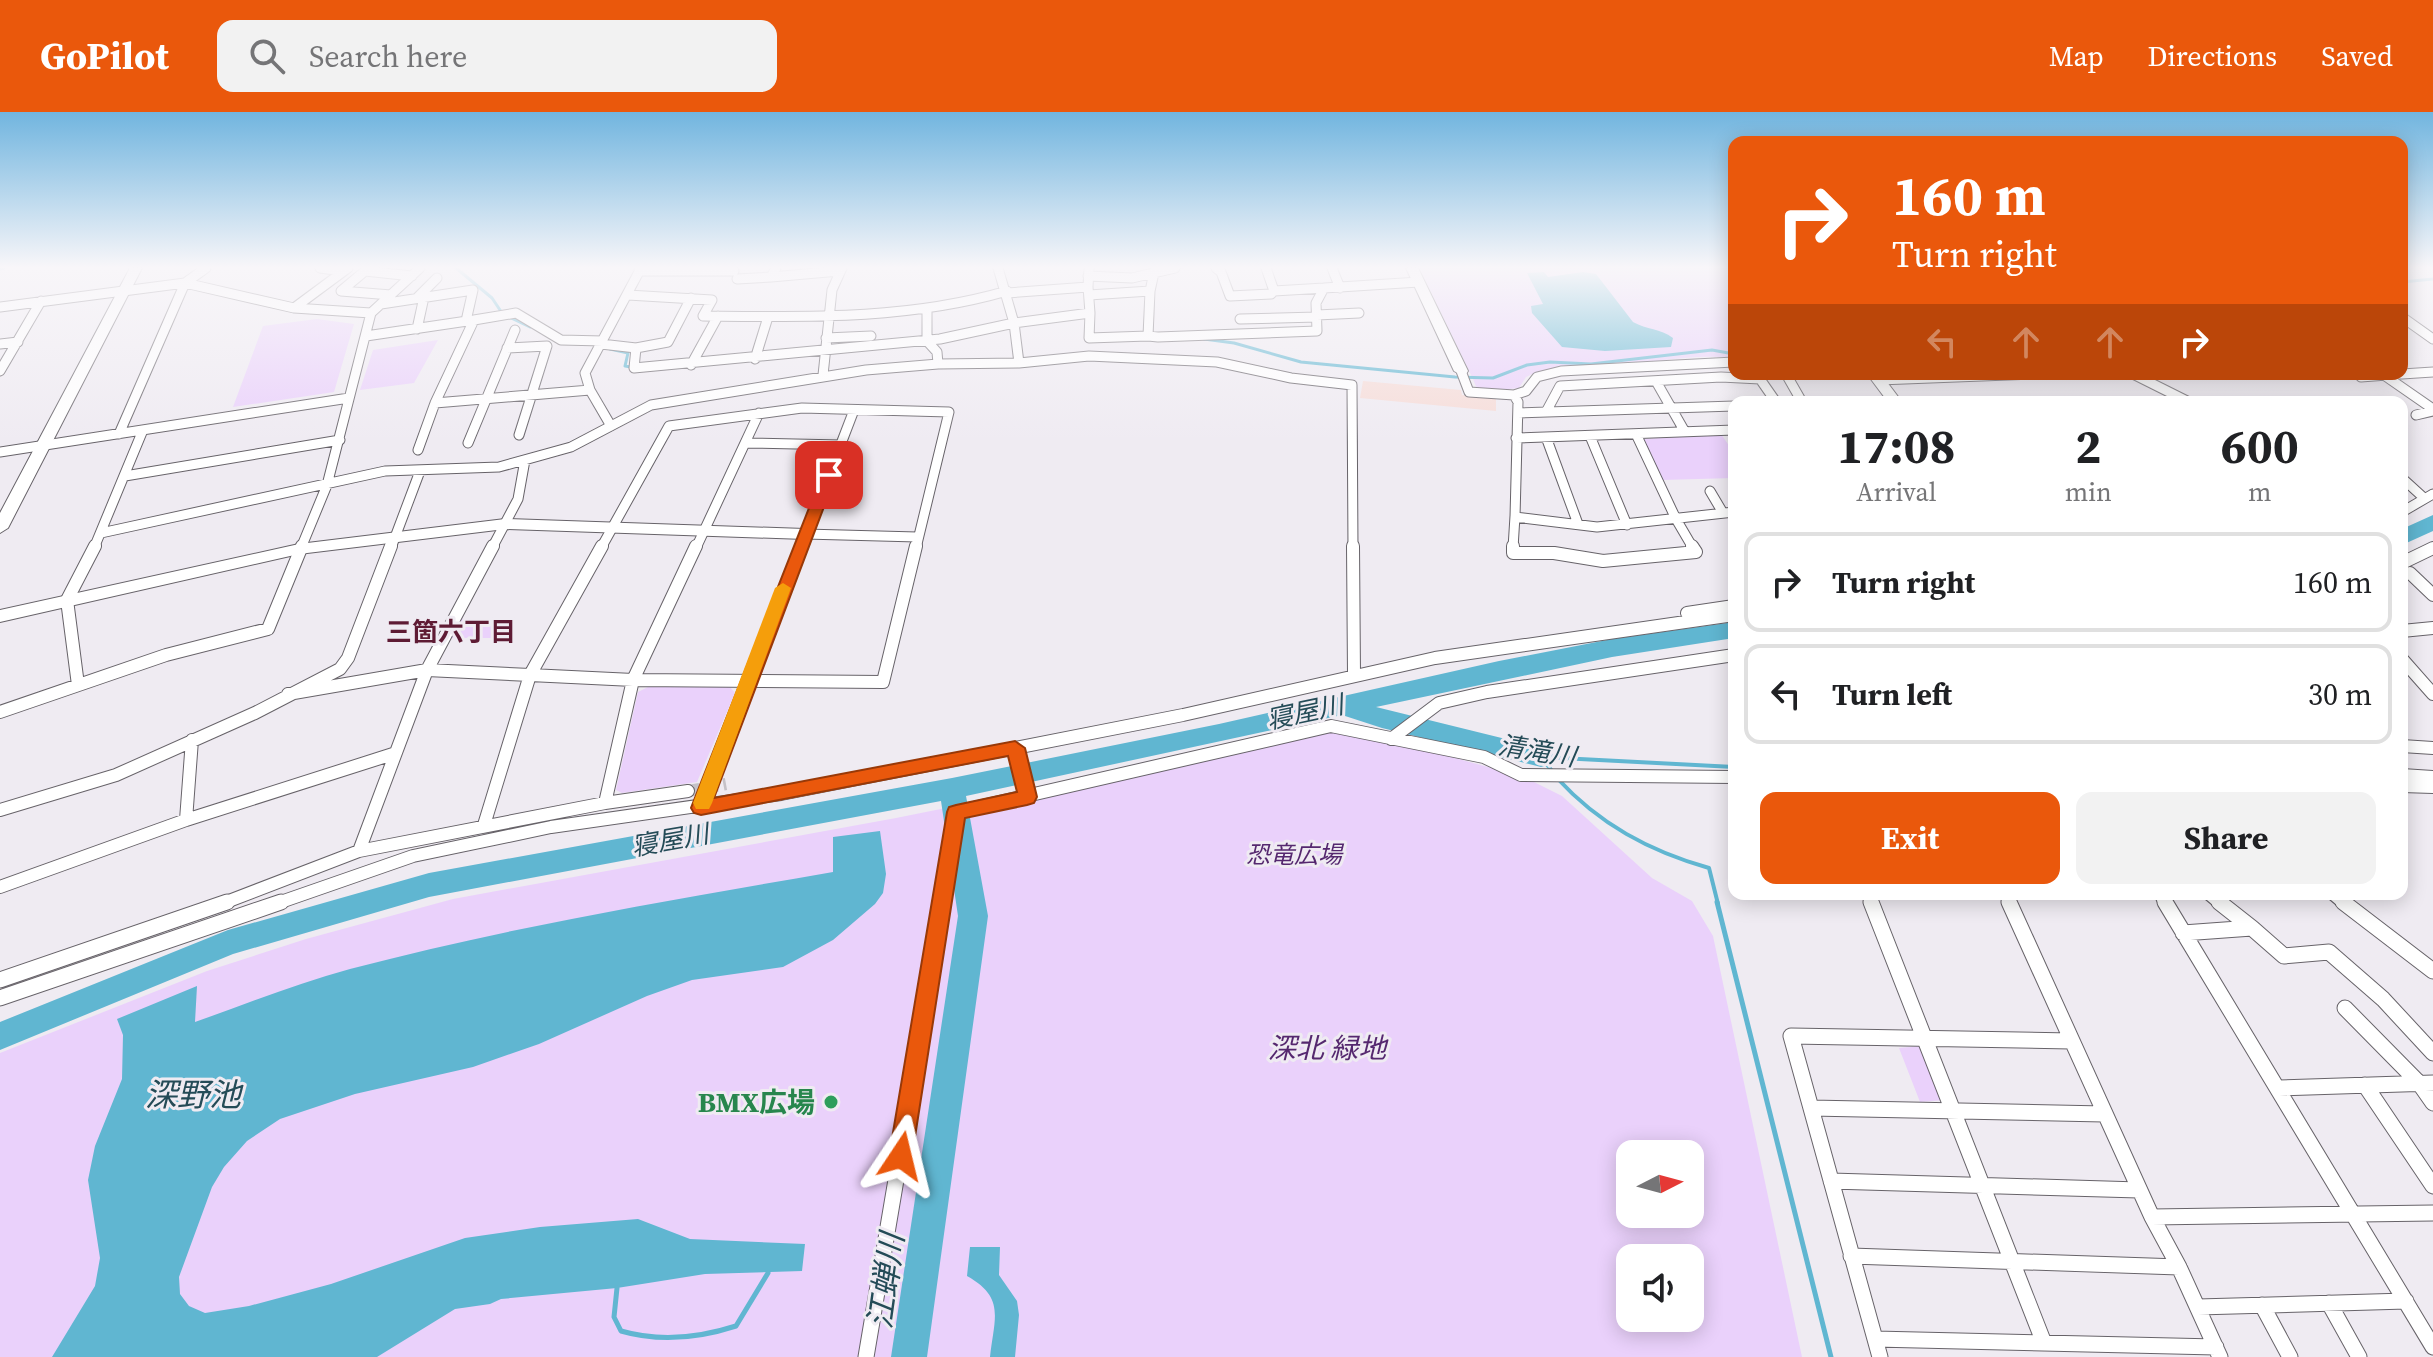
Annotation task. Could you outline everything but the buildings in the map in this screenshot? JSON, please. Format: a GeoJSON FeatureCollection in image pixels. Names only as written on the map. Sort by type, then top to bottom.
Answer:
{"type":"FeatureCollection","features":[{"type":"Feature","properties":{"kind":"street"},"geometry":{"type":"LineString","coordinates":[[0,371],[27,326]]}},
{"type":"Feature","properties":{"kind":"street"},"geometry":{"type":"LineString","coordinates":[[0,528],[105,326]]}},
{"type":"Feature","properties":{"kind":"street"},"geometry":{"type":"LineString","coordinates":[[119,434],[166,326]]}},
{"type":"Feature","properties":{"kind":"street"},"geometry":{"type":"LineString","coordinates":[[0,712],[166,655],[268,629],[327,485],[368,326]]}},
{"type":"Feature","properties":{"kind":"street"},"geometry":{"type":"LineString","coordinates":[[366,336],[436,326]]}},
{"type":"Feature","properties":{"kind":"street"},"geometry":{"type":"LineString","coordinates":[[418,450],[468,326]]}},
{"type":"Feature","properties":{"kind":"street"},"geometry":{"type":"LineString","coordinates":[[538,326],[561,340],[636,348],[668,342],[676,326]]}},
{"type":"Feature","properties":{"kind":"street"},"geometry":{"type":"LineString","coordinates":[[611,326],[585,373],[590,390],[611,426]]}},
{"type":"Feature","properties":{"kind":"street"},"geometry":{"type":"LineString","coordinates":[[691,365],[712,326]]}},
{"type":"Feature","properties":{"kind":"street"},"geometry":{"type":"LineString","coordinates":[[755,359],[765,326]]}},
{"type":"Feature","properties":{"kind":"street"},"geometry":{"type":"LineString","coordinates":[[823,375],[828,326]]}},
{"type":"Feature","properties":{"kind":"street"},"geometry":{"type":"LineString","coordinates":[[927,326],[927,338],[937,352],[938,364]]}},
{"type":"Feature","properties":{"kind":"street"},"geometry":{"type":"LineString","coordinates":[[636,348],[634,368],[691,365],[927,338],[996,326]]}},
{"type":"Feature","properties":{"kind":"street"},"geometry":{"type":"LineString","coordinates":[[1014,326],[1019,363]]}},
{"type":"Feature","properties":{"kind":"street"},"geometry":{"type":"LineString","coordinates":[[1089,326],[1089,338],[1317,331],[1317,326]]}},
{"type":"Feature","properties":{"kind":"street"},"geometry":{"type":"LineString","coordinates":[[1152,326],[1160,358]]}},
{"type":"Feature","properties":{"kind":"street"},"geometry":{"type":"LineString","coordinates":[[1440,326],[1469,392],[1514,395],[1526,391],[1537,377],[1561,371],[1728,362]]}},
{"type":"Feature","properties":{"kind":"street"},"geometry":{"type":"LineString","coordinates":[[2415,326],[2433,339]]}},
{"type":"Feature","properties":{"kind":"street"},"geometry":{"type":"LineString","coordinates":[[468,443],[515,330]]}},
{"type":"Feature","properties":{"kind":"street"},"geometry":{"type":"LineString","coordinates":[[826,338],[871,336]]}},
{"type":"Feature","properties":{"kind":"street"},"geometry":{"type":"LineString","coordinates":[[0,344],[18,342]]}},
{"type":"Feature","properties":{"kind":"street"},"geometry":{"type":"LineString","coordinates":[[507,348],[547,346],[519,435]]}},
{"type":"Feature","properties":{"kind":"street"},"geometry":{"type":"LineString","coordinates":[[101,533],[385,471],[499,467],[571,447],[651,405],[823,375],[938,364],[1019,363],[1089,356],[1217,362],[1291,378],[1352,385],[1354,675]]}},
{"type":"Feature","properties":{"kind":"street"},"geometry":{"type":"LineString","coordinates":[[2408,374],[2433,372]]}},
{"type":"Feature","properties":{"kind":"street"},"geometry":{"type":"LineString","coordinates":[[1546,412],[1558,387],[1728,377]]}},
{"type":"Feature","properties":{"kind":"street"},"geometry":{"type":"LineString","coordinates":[[2145,380],[2177,396]]}},
{"type":"Feature","properties":{"kind":"street"},"geometry":{"type":"LineString","coordinates":[[2391,380],[2433,410]]}},
{"type":"Feature","properties":{"kind":"street"},"geometry":{"type":"LineString","coordinates":[[1657,383],[1685,432]]}},
{"type":"Feature","properties":{"kind":"street"},"geometry":{"type":"LineString","coordinates":[[435,403],[590,390]]}},
{"type":"Feature","properties":{"kind":"street"},"geometry":{"type":"LineString","coordinates":[[712,395],[714,419]]}},
{"type":"Feature","properties":{"kind":"street"},"geometry":{"type":"LineString","coordinates":[[1514,395],[1518,413],[1513,553],[1554,553],[1603,561],[1696,552],[1676,519],[1636,434]]}},
{"type":"Feature","properties":{"kind":"street"},"geometry":{"type":"LineString","coordinates":[[0,452],[349,398]]}},
{"type":"Feature","properties":{"kind":"street"},"geometry":{"type":"LineString","coordinates":[[1518,413],[1728,406]]}},
{"type":"Feature","properties":{"kind":"street"},"geometry":{"type":"LineString","coordinates":[[288,694],[427,670],[529,676],[633,680],[883,682],[949,412],[802,408],[669,426],[529,676],[484,825]]}},
{"type":"Feature","properties":{"kind":"street"},"geometry":{"type":"LineString","coordinates":[[701,808],[854,410]]}},
{"type":"Feature","properties":{"kind":"street"},"geometry":{"type":"LineString","coordinates":[[2416,415],[2433,410]]}},
{"type":"Feature","properties":{"kind":"street"},"geometry":{"type":"LineString","coordinates":[[605,803],[633,680],[759,413]]}},
{"type":"Feature","properties":{"kind":"street"},"geometry":{"type":"LineString","coordinates":[[78,685],[67,600],[101,533],[143,430]]}},
{"type":"Feature","properties":{"kind":"street"},"geometry":{"type":"LineString","coordinates":[[1516,438],[1728,430]]}},
{"type":"Feature","properties":{"kind":"street"},"geometry":{"type":"LineString","coordinates":[[1590,436],[1627,525]]}},
{"type":"Feature","properties":{"kind":"street"},"geometry":{"type":"LineString","coordinates":[[1546,437],[1578,524]]}},
{"type":"Feature","properties":{"kind":"street"},"geometry":{"type":"LineString","coordinates":[[125,476],[340,440]]}},
{"type":"Feature","properties":{"kind":"street"},"geometry":{"type":"LineString","coordinates":[[747,443],[841,445]]}},
{"type":"Feature","properties":{"kind":"street"},"geometry":{"type":"LineString","coordinates":[[359,851],[427,670],[518,499],[525,460]]}},
{"type":"Feature","properties":{"kind":"street"},"geometry":{"type":"LineString","coordinates":[[0,810],[116,775],[255,713],[340,669],[348,658],[420,471]]}},
{"type":"Feature","properties":{"kind":"street"},"geometry":{"type":"LineString","coordinates":[[2408,482],[2429,496],[2408,508]]}},
{"type":"Feature","properties":{"kind":"street"},"geometry":{"type":"LineString","coordinates":[[1710,491],[1728,512]]}},
{"type":"Feature","properties":{"kind":"street"},"geometry":{"type":"LineString","coordinates":[[1515,516],[1597,527],[1728,512]]}},
{"type":"Feature","properties":{"kind":"street"},"geometry":{"type":"LineString","coordinates":[[0,616],[299,549],[505,524],[917,537]]}},
{"type":"Feature","properties":{"kind":"street"},"geometry":{"type":"LineString","coordinates":[[2408,560],[2433,548]]}},
{"type":"Feature","properties":{"kind":"street"},"geometry":{"type":"LineString","coordinates":[[2410,573],[2427,583],[2433,595]]}},
{"type":"Feature","properties":{"kind":"street"},"geometry":{"type":"LineString","coordinates":[[1586,635],[1609,626],[1728,607]]}},
{"type":"Feature","properties":{"kind":"street"},"geometry":{"type":"LineString","coordinates":[[0,998],[230,917],[379,869],[1183,715],[1435,658],[1728,616]]}},
{"type":"Feature","properties":{"kind":"street"},"geometry":{"type":"LineString","coordinates":[[2408,630],[2433,628]]}},
{"type":"Feature","properties":{"kind":"street"},"geometry":{"type":"LineString","coordinates":[[1391,739],[1439,703],[1487,692],[1728,656]]}},
{"type":"Feature","properties":{"kind":"street"},"geometry":{"type":"LineString","coordinates":[[2408,666],[2433,694]]}},
{"type":"Feature","properties":{"kind":"street"},"geometry":{"type":"LineString","coordinates":[[866,1357],[931,984],[956,812],[1331,726],[1484,757],[1521,775],[1728,777]]}},
{"type":"Feature","properties":{"kind":"street"},"geometry":{"type":"LineString","coordinates":[[186,820],[192,740]]}},
{"type":"Feature","properties":{"kind":"street"},"geometry":{"type":"LineString","coordinates":[[2408,746],[2433,748]]}},
{"type":"Feature","properties":{"kind":"street"},"geometry":{"type":"LineString","coordinates":[[1015,748],[1027,797]]}},
{"type":"Feature","properties":{"kind":"street"},"geometry":{"type":"LineString","coordinates":[[0,887],[186,820],[393,754]]}},
{"type":"Feature","properties":{"kind":"street"},"geometry":{"type":"LineString","coordinates":[[2408,775],[2433,777]]}},
{"type":"Feature","properties":{"kind":"street"},"geometry":{"type":"LineString","coordinates":[[2408,786],[2433,787]]}},
{"type":"Feature","properties":{"kind":"street"},"geometry":{"type":"LineString","coordinates":[[0,980],[272,886],[359,851],[484,825],[688,791]]}},
{"type":"Feature","properties":{"kind":"street"},"geometry":{"type":"LineString","coordinates":[[1871,900],[2044,1343]]}},
{"type":"Feature","properties":{"kind":"street"},"geometry":{"type":"LineString","coordinates":[[1875,1339],[2044,1343],[2218,1352],[2139,1190],[2009,900]]}},
{"type":"Feature","properties":{"kind":"street"},"geometry":{"type":"LineString","coordinates":[[2164,900],[2433,1347]]}},
{"type":"Feature","properties":{"kind":"street"},"geometry":{"type":"LineString","coordinates":[[2217,900],[2284,956],[2329,952],[2383,999],[2433,1053]]}},
{"type":"Feature","properties":{"kind":"street"},"geometry":{"type":"LineString","coordinates":[[2341,900],[2433,971]]}},
{"type":"Feature","properties":{"kind":"street"},"geometry":{"type":"LineString","coordinates":[[2183,933],[2252,928]]}},
{"type":"Feature","properties":{"kind":"street"},"geometry":{"type":"LineString","coordinates":[[2345,1008],[2426,1083],[2433,1103]]}},
{"type":"Feature","properties":{"kind":"street"},"geometry":{"type":"LineString","coordinates":[[1880,1357],[1791,1036],[2071,1041]]}},
{"type":"Feature","properties":{"kind":"street"},"geometry":{"type":"LineString","coordinates":[[2279,1088],[2426,1083]]}},
{"type":"Feature","properties":{"kind":"street"},"geometry":{"type":"LineString","coordinates":[[2365,1085],[2433,1186]]}},
{"type":"Feature","properties":{"kind":"street"},"geometry":{"type":"LineString","coordinates":[[1811,1108],[2104,1114]]}},
{"type":"Feature","properties":{"kind":"street"},"geometry":{"type":"LineString","coordinates":[[1831,1181],[2139,1190]]}},
{"type":"Feature","properties":{"kind":"street"},"geometry":{"type":"LineString","coordinates":[[2152,1217],[2433,1213]]}},
{"type":"Feature","properties":{"kind":"street"},"geometry":{"type":"LineString","coordinates":[[1851,1256],[2012,1264],[2179,1267]]}},
{"type":"Feature","properties":{"kind":"street"},"geometry":{"type":"LineString","coordinates":[[2198,1307],[2406,1301]]}},
{"type":"Feature","properties":{"kind":"street"},"geometry":{"type":"LineString","coordinates":[[2329,1303],[2359,1357]]}},
{"type":"Feature","properties":{"kind":"street"},"geometry":{"type":"LineString","coordinates":[[2262,1305],[2290,1357]]}},
{"type":"Feature","properties":{"kind":"shaded area"},"geometry":{"type":"Polygon","coordinates":[[[1363,381],[1461,390],[1462,395],[1496,398],[1496,411],[1360,398],[1363,381]]]}},
{"type":"Feature","properties":{"kind":"green space"},"geometry":{"type":"Polygon","coordinates":[[[263,326],[353,326],[334,392],[233,407],[263,326]]]}},
{"type":"Feature","properties":{"kind":"green space"},"geometry":{"type":"Polygon","coordinates":[[[1447,326],[1728,326],[1728,358],[1554,368],[1526,377],[1519,388],[1491,391],[1477,389],[1473,379],[1437,376],[1472,377],[1447,326]]]}},
{"type":"Feature","properties":{"kind":"green space"},"geometry":{"type":"Polygon","coordinates":[[[438,340],[414,383],[360,390],[373,350],[438,340]]]}},
{"type":"Feature","properties":{"kind":"green space"},"geometry":{"type":"Polygon","coordinates":[[[1721,434],[1728,444],[1728,478],[1662,480],[1644,439],[1721,434]]]}},
{"type":"Feature","properties":{"kind":"green space"},"geometry":{"type":"Polygon","coordinates":[[[460,619],[503,620],[493,638],[449,638],[460,619]]]}},
{"type":"Feature","properties":{"kind":"green space"},"geometry":{"type":"Polygon","coordinates":[[[654,684],[730,687],[735,693],[697,782],[622,793],[616,790],[638,692],[654,684]]]}},
{"type":"Feature","properties":{"kind":"green space","name":"深北 緑地"},"geometry":{"type":"Polygon","coordinates":[[[1326,732],[1339,732],[1437,753],[1524,777],[1562,796],[1652,878],[1692,901],[1713,936],[1802,1357],[0,1357],[0,1053],[207,971],[306,939],[453,899],[896,818],[1326,732]]]}},
{"type":"Feature","properties":{"kind":"green space"},"geometry":{"type":"Polygon","coordinates":[[[1921,1046],[1944,1100],[1920,1102],[1899,1048],[1921,1046]]]}},
{"type":"Feature","properties":{"kind":"water"},"geometry":{"type":"Polygon","coordinates":[[[1544,326],[1643,326],[1673,338],[1671,347],[1605,351],[1562,347],[1544,326]]]}},
{"type":"Feature","properties":{"kind":"water","name":"深野池"},"geometry":{"type":"Polygon","coordinates":[[[880,831],[886,874],[883,893],[875,904],[833,940],[783,967],[692,980],[647,996],[539,1044],[473,1067],[355,1094],[280,1119],[247,1141],[224,1167],[212,1187],[179,1277],[180,1294],[189,1306],[205,1313],[249,1306],[331,1284],[465,1238],[540,1227],[638,1219],[690,1239],[805,1244],[802,1271],[705,1274],[617,1288],[501,1299],[490,1304],[455,1309],[377,1357],[52,1357],[95,1286],[100,1258],[88,1180],[95,1146],[122,1079],[123,1035],[117,1019],[197,986],[195,1022],[311,981],[410,954],[590,915],[833,872],[833,837],[880,831]]]}},
{"type":"Feature","properties":{"kind":"water"},"geometry":{"type":"Polygon","coordinates":[[[970,1247],[1000,1247],[999,1275],[1017,1301],[1019,1315],[1015,1357],[990,1357],[995,1310],[988,1292],[967,1276],[970,1247]]]}},
{"type":"Feature","properties":{"kind":"waterway"},"geometry":{"type":"LineString","coordinates":[[1204,339],[1234,343],[1301,362],[1455,377],[1493,378],[1527,365],[1550,362],[1591,364],[1712,350],[1728,353]]}},
{"type":"Feature","properties":{"kind":"waterway"},"geometry":{"type":"LineString","coordinates":[[610,349],[628,353],[625,366],[631,367]]}},
{"type":"Feature","properties":{"kind":"waterway","name":"寝屋川"},"geometry":{"type":"LineString","coordinates":[[2408,535],[2433,522]]}},
{"type":"Feature","properties":{"kind":"waterway","name":"寝屋川"},"geometry":{"type":"LineString","coordinates":[[0,1036],[228,943],[429,885],[952,788],[1219,734],[1499,670],[1612,648],[1728,631]]}},
{"type":"Feature","properties":{"kind":"waterway","name":"清滝川"},"geometry":{"type":"LineString","coordinates":[[1344,706],[1382,719],[1541,757]]}},
{"type":"Feature","properties":{"kind":"waterway","name":"清滝川"},"geometry":{"type":"LineString","coordinates":[[1552,771],[1541,757],[1728,767]]}},
{"type":"Feature","properties":{"kind":"waterway"},"geometry":{"type":"LineString","coordinates":[[1557,778],[1590,809],[1626,834],[1666,853],[1709,868],[1718,904]]}},
{"type":"Feature","properties":{"kind":"waterway","name":"江蝉川"},"geometry":{"type":"LineString","coordinates":[[909,1357],[973,916],[954,799]]}},
{"type":"Feature","properties":{"kind":"waterway"},"geometry":{"type":"LineString","coordinates":[[1717,902],[1831,1357]]}},
{"type":"Feature","properties":{"kind":"waterway"},"geometry":{"type":"LineString","coordinates":[[617,1288],[614,1317],[621,1331],[650,1337],[693,1336],[736,1326],[768,1273]]}},
{"type":"Feature","properties":{"kind":"tunnel"},"geometry":{"type":"LineString","coordinates":[[688,791],[726,784]]}},
{"type":"Feature","properties":{"kind":"slow traffic"},"geometry":{"type":"LineString","coordinates":[[703,803],[783,588]]}},
{"type":"Feature","properties":{"kind":"place","name":"BMX広場"},"geometry":{"type":"Point","coordinates":[831,1102]}},
{"type":"Feature","properties":{"kind":"district","name":"三箇六丁目"},"geometry":{"type":"Point","coordinates":[451,632]}},
{"type":"Feature","properties":{"kind":"route"},"geometry":{"type":"LineString","coordinates":[[829,475],[701,808],[1015,748],[1027,797],[956,812],[901,1156]]}},
{"type":"Feature","properties":{"kind":"park label","name":"恐竜広場"},"geometry":{"type":"Point","coordinates":[1294,855]}}]}
